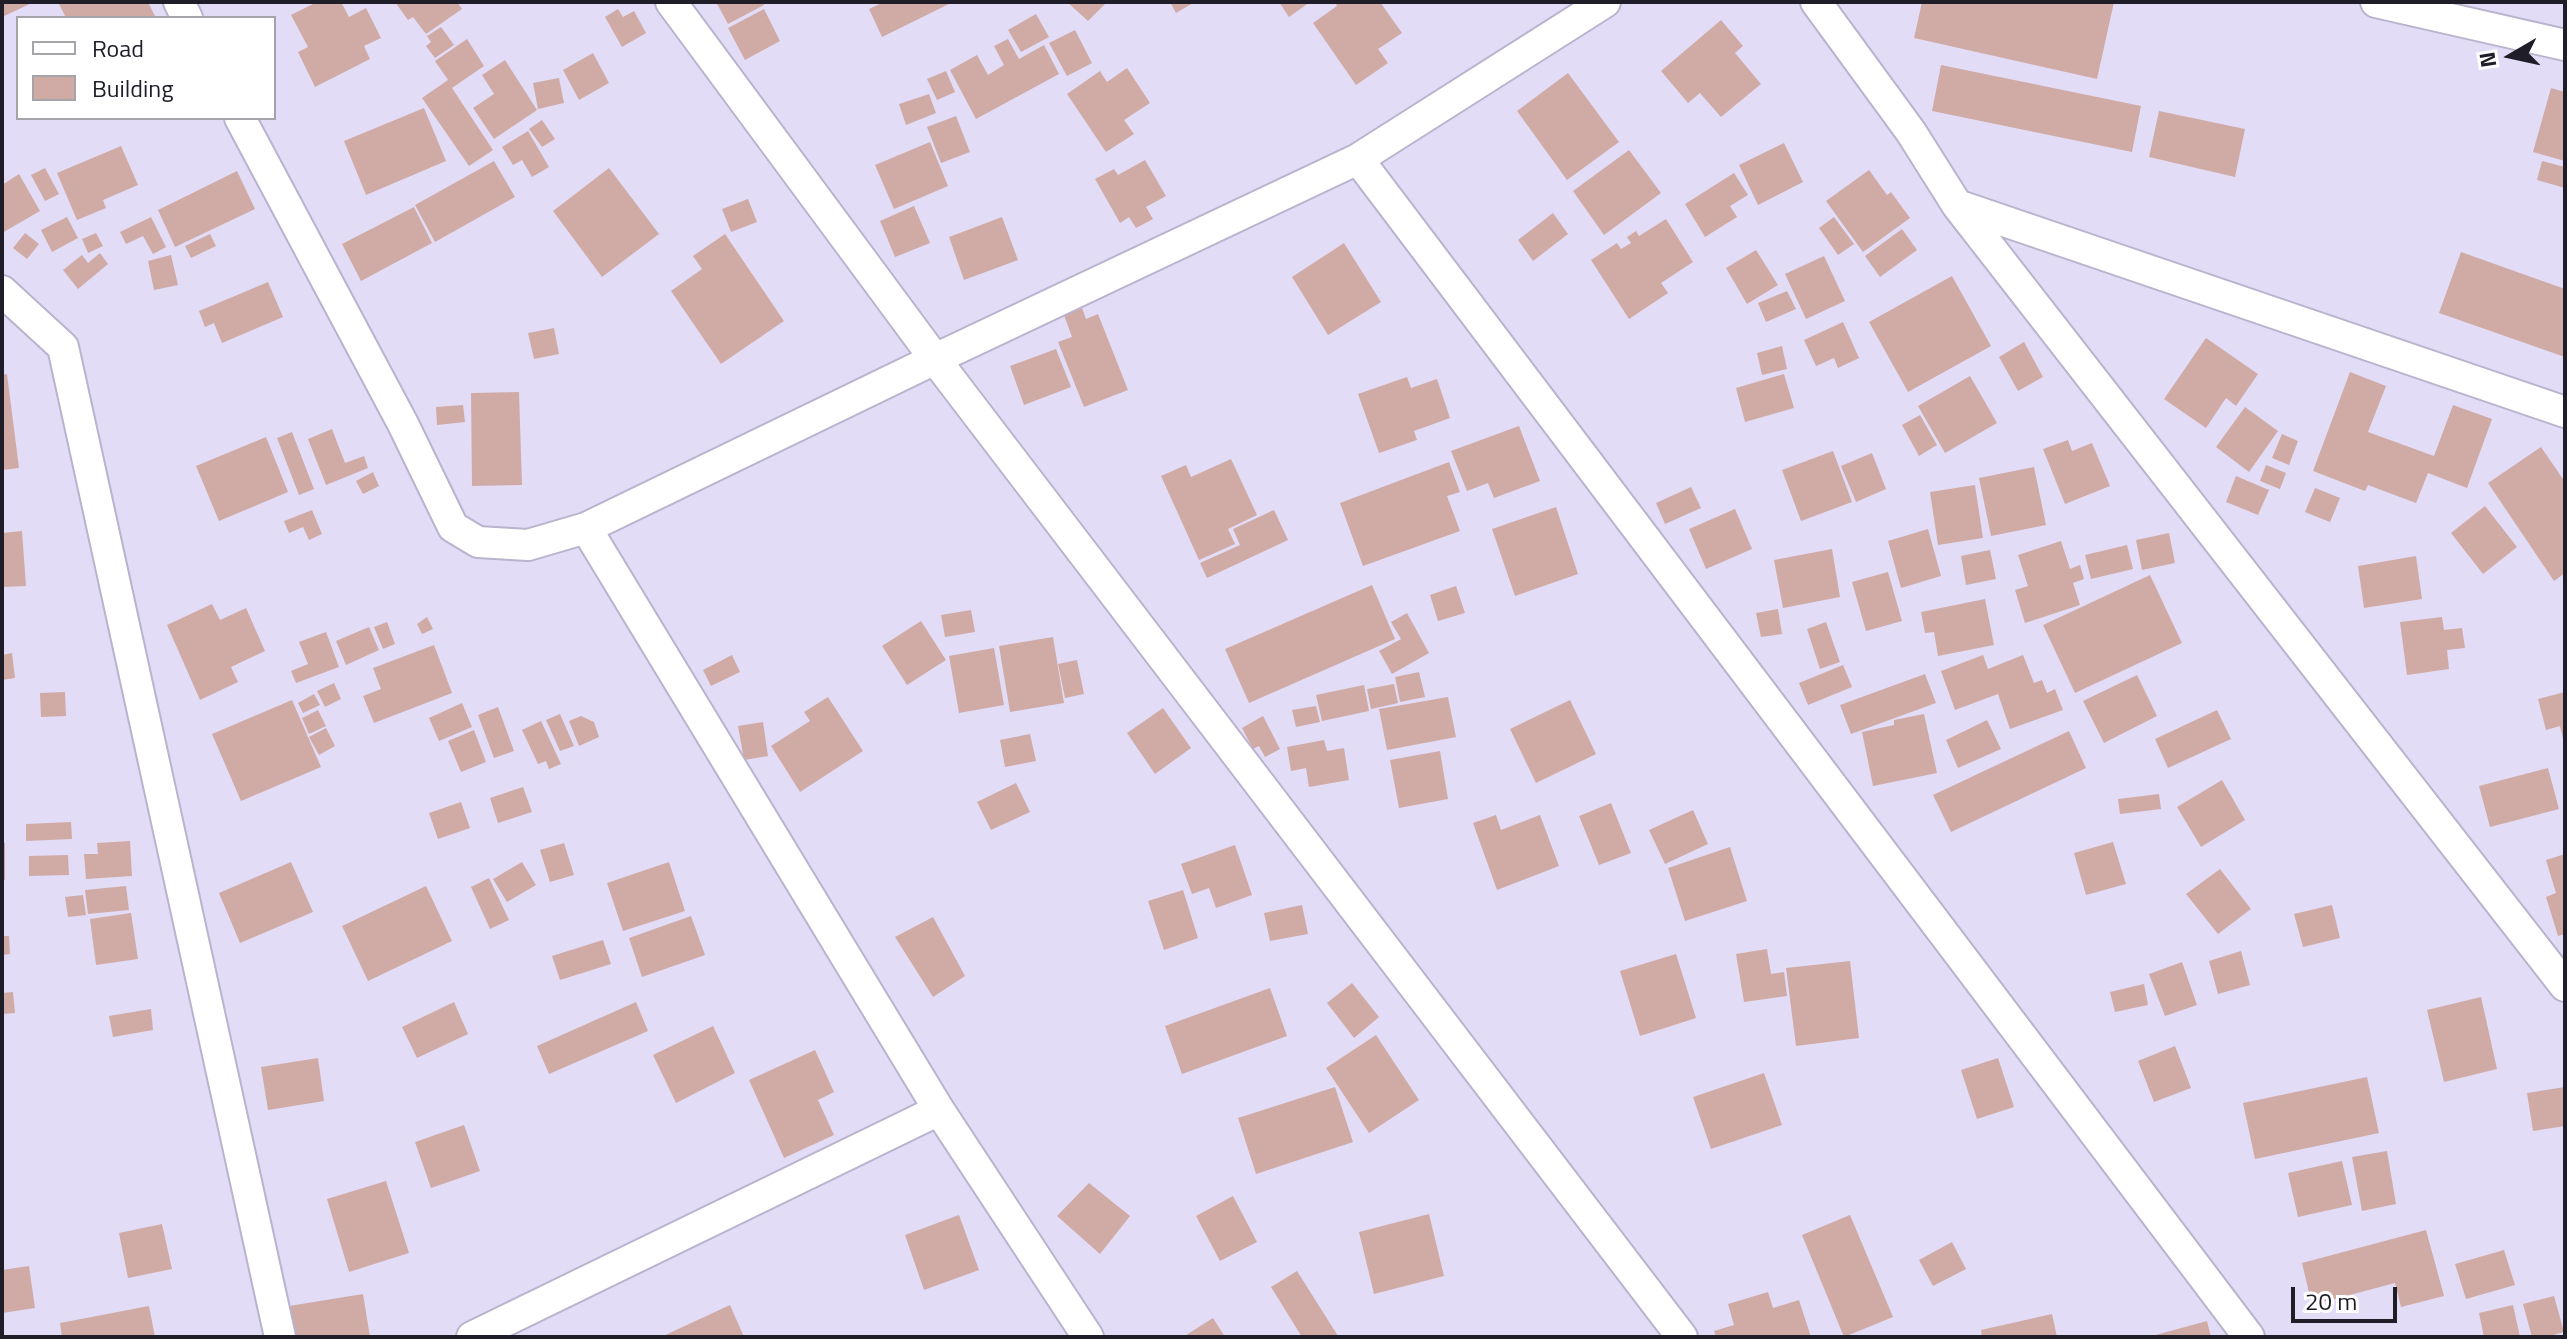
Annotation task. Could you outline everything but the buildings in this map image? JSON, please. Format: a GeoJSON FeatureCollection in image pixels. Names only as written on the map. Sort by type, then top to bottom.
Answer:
{"type":"FeatureCollection","features":[{"type":"Feature","properties":{"kind":"street"},"geometry":{"type":"LineString","coordinates":[[671,2],[935,359],[1682,1337]]}},
{"type":"Feature","properties":{"kind":"street"},"geometry":{"type":"LineString","coordinates":[[241,120],[403,424],[453,527],[478,542],[528,545],[586,528],[1358,159],[1605,2]]}},
{"type":"Feature","properties":{"kind":"street"},"geometry":{"type":"LineString","coordinates":[[1816,2],[1911,132],[1957,205],[2565,986]]}},
{"type":"Feature","properties":{"kind":"street"},"geometry":{"type":"LineString","coordinates":[[2376,2],[2565,45]]}},
{"type":"Feature","properties":{"kind":"street"},"geometry":{"type":"LineString","coordinates":[[1358,159],[2249,1337]]}},
{"type":"Feature","properties":{"kind":"street"},"geometry":{"type":"LineString","coordinates":[[1957,205],[2565,412]]}},
{"type":"Feature","properties":{"kind":"street"},"geometry":{"type":"LineString","coordinates":[[2,291],[63,347],[280,1337]]}},
{"type":"Feature","properties":{"kind":"street"},"geometry":{"type":"LineString","coordinates":[[586,528],[939,1110],[1088,1337]]}},
{"type":"Feature","properties":{"kind":"street"},"geometry":{"type":"LineString","coordinates":[[472,1337],[939,1110]]}}]}
